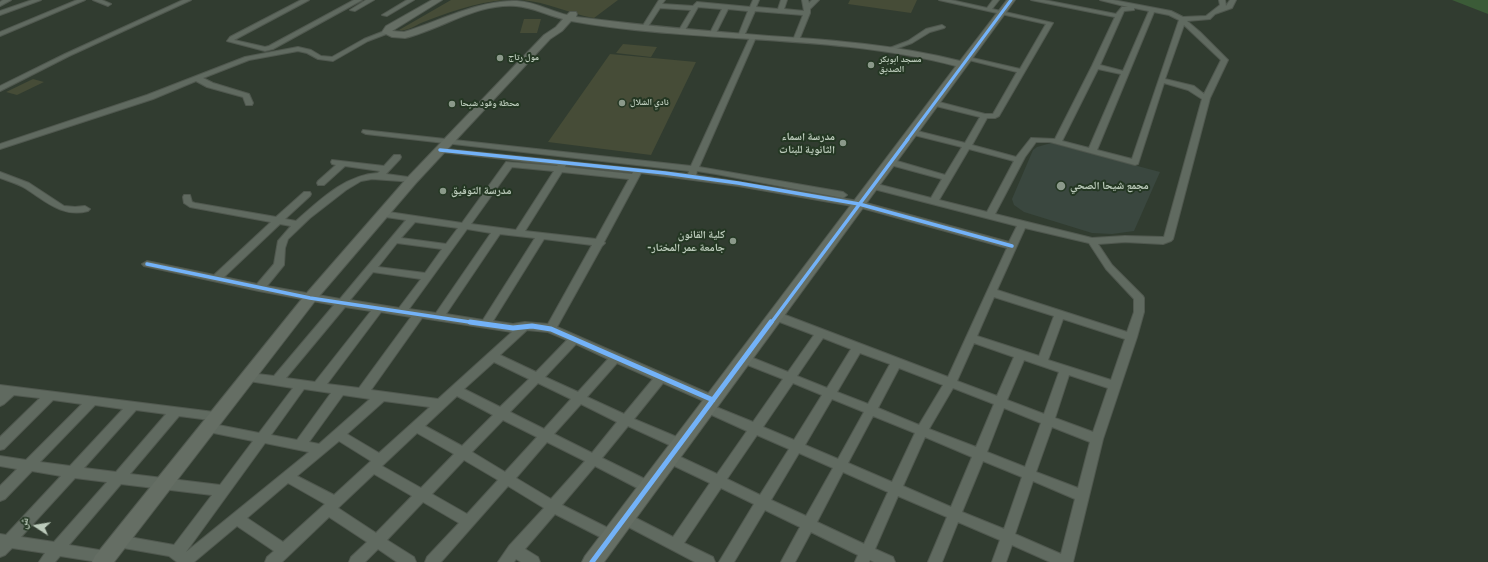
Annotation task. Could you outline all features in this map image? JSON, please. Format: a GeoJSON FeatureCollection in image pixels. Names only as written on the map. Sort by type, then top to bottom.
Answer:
{"type":"FeatureCollection","features":[{"type":"Feature","properties":{"kind":"main road"},"geometry":{"type":"LineString","coordinates":[[438,0],[389,28],[387,32],[394,35],[405,35],[483,8],[499,4],[521,3],[566,16],[588,20],[741,36],[858,45],[890,49],[964,64]]}},
{"type":"Feature","properties":{"kind":"main road"},"geometry":{"type":"LineString","coordinates":[[447,0],[398,28],[398,30],[407,31],[481,6],[501,2],[530,1],[566,16],[588,20]]}},
{"type":"Feature","properties":{"kind":"main road"},"geometry":{"type":"LineString","coordinates":[[592,562],[1011,0]]}},
{"type":"Feature","properties":{"kind":"main road"},"geometry":{"type":"LineString","coordinates":[[544,9],[550,21]]}},
{"type":"Feature","properties":{"kind":"main road"},"geometry":{"type":"LineString","coordinates":[[104,560],[310,298],[412,180],[547,38],[566,16]]}},
{"type":"Feature","properties":{"kind":"main road"},"geometry":{"type":"LineString","coordinates":[[939,60],[948,66],[964,64]]}},
{"type":"Feature","properties":{"kind":"street"},"geometry":{"type":"LineString","coordinates":[[0,5],[8,0]]}},
{"type":"Feature","properties":{"kind":"street"},"geometry":{"type":"LineString","coordinates":[[0,12],[38,0]]}},
{"type":"Feature","properties":{"kind":"street"},"geometry":{"type":"LineString","coordinates":[[0,34],[82,0]]}},
{"type":"Feature","properties":{"kind":"street"},"geometry":{"type":"LineString","coordinates":[[96,0],[108,4]]}},
{"type":"Feature","properties":{"kind":"street"},"geometry":{"type":"LineString","coordinates":[[0,85],[74,48],[180,0]]}},
{"type":"Feature","properties":{"kind":"street"},"geometry":{"type":"LineString","coordinates":[[0,89],[68,55],[188,0]]}},
{"type":"Feature","properties":{"kind":"street"},"geometry":{"type":"LineString","coordinates":[[306,0],[230,40],[266,49],[273,47],[286,40],[296,37],[358,0]]}},
{"type":"Feature","properties":{"kind":"street"},"geometry":{"type":"LineString","coordinates":[[296,37],[305,37],[371,0]]}},
{"type":"Feature","properties":{"kind":"street"},"geometry":{"type":"LineString","coordinates":[[385,15],[411,0]]}},
{"type":"Feature","properties":{"kind":"street"},"geometry":{"type":"LineString","coordinates":[[684,8],[688,0]]}},
{"type":"Feature","properties":{"kind":"street"},"geometry":{"type":"LineString","coordinates":[[741,36],[756,0]]}},
{"type":"Feature","properties":{"kind":"street"},"geometry":{"type":"LineString","coordinates":[[780,11],[784,0]]}},
{"type":"Feature","properties":{"kind":"street"},"geometry":{"type":"LineString","coordinates":[[805,0],[807,11]]}},
{"type":"Feature","properties":{"kind":"street"},"geometry":{"type":"LineString","coordinates":[[796,40],[807,11],[816,0]]}},
{"type":"Feature","properties":{"kind":"street"},"geometry":{"type":"LineString","coordinates":[[935,103],[985,116],[994,116],[1050,23],[942,0]]}},
{"type":"Feature","properties":{"kind":"street"},"geometry":{"type":"LineString","coordinates":[[988,10],[996,0]]}},
{"type":"Feature","properties":{"kind":"street"},"geometry":{"type":"LineString","coordinates":[[1034,0],[1060,2],[1067,6],[1118,16]]}},
{"type":"Feature","properties":{"kind":"street"},"geometry":{"type":"LineString","coordinates":[[1067,6],[1071,0]]}},
{"type":"Feature","properties":{"kind":"street"},"geometry":{"type":"LineString","coordinates":[[1105,0],[1151,11]]}},
{"type":"Feature","properties":{"kind":"street"},"geometry":{"type":"LineString","coordinates":[[1182,19],[1206,18],[1223,6],[1222,0]]}},
{"type":"Feature","properties":{"kind":"street"},"geometry":{"type":"LineString","coordinates":[[1214,12],[1230,7],[1233,0]]}},
{"type":"Feature","properties":{"kind":"street"},"geometry":{"type":"LineString","coordinates":[[645,27],[660,3],[684,8],[697,5],[724,8],[807,11]]}},
{"type":"Feature","properties":{"kind":"street"},"geometry":{"type":"LineString","coordinates":[[0,5],[19,7]]}},
{"type":"Feature","properties":{"kind":"street"},"geometry":{"type":"LineString","coordinates":[[682,30],[697,5]]}},
{"type":"Feature","properties":{"kind":"street"},"geometry":{"type":"LineString","coordinates":[[713,33],[724,8]]}},
{"type":"Feature","properties":{"kind":"street"},"geometry":{"type":"LineString","coordinates":[[873,186],[1092,241],[1124,239],[1163,241],[1168,239],[1206,98],[1225,60],[1182,19],[1171,13],[1124,8],[1118,16],[1096,66],[1057,142]]}},
{"type":"Feature","properties":{"kind":"street"},"geometry":{"type":"LineString","coordinates":[[1092,151],[1151,11]]}},
{"type":"Feature","properties":{"kind":"street"},"geometry":{"type":"LineString","coordinates":[[989,216],[1020,158],[1034,140],[1045,139],[1135,162],[1160,80],[1182,19]]}},
{"type":"Feature","properties":{"kind":"street"},"geometry":{"type":"LineString","coordinates":[[890,49],[920,37],[928,30],[938,29],[942,26]]}},
{"type":"Feature","properties":{"kind":"street"},"geometry":{"type":"LineString","coordinates":[[0,147],[101,114],[198,79],[247,58],[292,49],[309,51],[313,55],[320,58],[332,58],[366,40],[387,32]]}},
{"type":"Feature","properties":{"kind":"street"},"geometry":{"type":"LineString","coordinates":[[692,172],[753,36]]}},
{"type":"Feature","properties":{"kind":"street"},"geometry":{"type":"LineString","coordinates":[[964,64],[1021,71]]}},
{"type":"Feature","properties":{"kind":"street"},"geometry":{"type":"LineString","coordinates":[[1096,66],[1124,73]]}},
{"type":"Feature","properties":{"kind":"street"},"geometry":{"type":"LineString","coordinates":[[198,79],[210,85],[246,96],[249,103]]}},
{"type":"Feature","properties":{"kind":"street"},"geometry":{"type":"LineString","coordinates":[[1160,80],[1194,89],[1206,98]]}},
{"type":"Feature","properties":{"kind":"street"},"geometry":{"type":"LineString","coordinates":[[932,202],[985,116]]}},
{"type":"Feature","properties":{"kind":"street"},"geometry":{"type":"LineString","coordinates":[[914,130],[1020,158]]}},
{"type":"Feature","properties":{"kind":"street"},"geometry":{"type":"LineString","coordinates":[[366,132],[510,164],[562,166]]}},
{"type":"Feature","properties":{"kind":"street"},"geometry":{"type":"LineString","coordinates":[[441,149],[562,166],[636,174],[692,172]]}},
{"type":"Feature","properties":{"kind":"street"},"geometry":{"type":"LineString","coordinates":[[441,149],[692,172],[861,201],[1012,246]]}},
{"type":"Feature","properties":{"kind":"street"},"geometry":{"type":"LineString","coordinates":[[259,288],[279,265],[279,256],[283,240],[298,224],[353,181],[383,172],[397,158]]}},
{"type":"Feature","properties":{"kind":"street"},"geometry":{"type":"LineString","coordinates":[[322,183],[339,162],[412,180]]}},
{"type":"Feature","properties":{"kind":"street"},"geometry":{"type":"LineString","coordinates":[[890,162],[947,178]]}},
{"type":"Feature","properties":{"kind":"street"},"geometry":{"type":"LineString","coordinates":[[402,311],[426,276],[510,164]]}},
{"type":"Feature","properties":{"kind":"street"},"geometry":{"type":"LineString","coordinates":[[519,233],[562,166]]}},
{"type":"Feature","properties":{"kind":"street"},"geometry":{"type":"LineString","coordinates":[[551,329],[636,174]]}},
{"type":"Feature","properties":{"kind":"street"},"geometry":{"type":"LineString","coordinates":[[0,175],[28,186],[62,209],[70,211],[85,209]]}},
{"type":"Feature","properties":{"kind":"street"},"geometry":{"type":"LineString","coordinates":[[215,279],[307,194]]}},
{"type":"Feature","properties":{"kind":"street"},"geometry":{"type":"LineString","coordinates":[[187,197],[188,203],[193,205],[298,224]]}},
{"type":"Feature","properties":{"kind":"street"},"geometry":{"type":"LineString","coordinates":[[382,214],[497,231],[600,242]]}},
{"type":"Feature","properties":{"kind":"street"},"geometry":{"type":"LineString","coordinates":[[277,381],[412,219]]}},
{"type":"Feature","properties":{"kind":"street"},"geometry":{"type":"LineString","coordinates":[[864,557],[922,430],[951,382],[1022,224]]}},
{"type":"Feature","properties":{"kind":"street"},"geometry":{"type":"LineString","coordinates":[[439,317],[497,231]]}},
{"type":"Feature","properties":{"kind":"street"},"geometry":{"type":"LineString","coordinates":[[486,324],[541,236]]}},
{"type":"Feature","properties":{"kind":"street"},"geometry":{"type":"LineString","coordinates":[[394,240],[448,247]]}},
{"type":"Feature","properties":{"kind":"street"},"geometry":{"type":"LineString","coordinates":[[147,264],[310,298],[513,328],[534,325],[551,329],[661,377],[755,429],[1065,562],[1097,439],[1132,337],[1139,312],[1139,298],[1109,268],[1092,241]]}},
{"type":"Feature","properties":{"kind":"street"},"geometry":{"type":"LineString","coordinates":[[371,269],[426,276]]}},
{"type":"Feature","properties":{"kind":"street"},"geometry":{"type":"LineString","coordinates":[[992,292],[1132,337]]}},
{"type":"Feature","properties":{"kind":"street"},"geometry":{"type":"LineString","coordinates":[[318,387],[379,308]]}},
{"type":"Feature","properties":{"kind":"street"},"geometry":{"type":"LineString","coordinates":[[362,393],[419,314]]}},
{"type":"Feature","properties":{"kind":"street"},"geometry":{"type":"LineString","coordinates":[[1042,362],[1060,314]]}},
{"type":"Feature","properties":{"kind":"street"},"geometry":{"type":"LineString","coordinates":[[776,316],[1097,439]]}},
{"type":"Feature","properties":{"kind":"street"},"geometry":{"type":"LineString","coordinates":[[236,519],[279,558],[376,463],[525,326]]}},
{"type":"Feature","properties":{"kind":"street"},"geometry":{"type":"LineString","coordinates":[[675,545],[821,333]]}},
{"type":"Feature","properties":{"kind":"street"},"geometry":{"type":"LineString","coordinates":[[971,338],[1114,386]]}},
{"type":"Feature","properties":{"kind":"street"},"geometry":{"type":"LineString","coordinates":[[356,562],[574,340]]}},
{"type":"Feature","properties":{"kind":"street"},"geometry":{"type":"LineString","coordinates":[[726,562],[858,347]]}},
{"type":"Feature","properties":{"kind":"street"},"geometry":{"type":"LineString","coordinates":[[936,562],[1020,355]]}},
{"type":"Feature","properties":{"kind":"street"},"geometry":{"type":"LineString","coordinates":[[492,356],[625,420],[680,444]]}},
{"type":"Feature","properties":{"kind":"street"},"geometry":{"type":"LineString","coordinates":[[432,562],[616,357]]}},
{"type":"Feature","properties":{"kind":"street"},"geometry":{"type":"LineString","coordinates":[[744,359],[1083,496]]}},
{"type":"Feature","properties":{"kind":"street"},"geometry":{"type":"LineString","coordinates":[[788,562],[897,362]]}},
{"type":"Feature","properties":{"kind":"street"},"geometry":{"type":"LineString","coordinates":[[999,562],[1065,370]]}},
{"type":"Feature","properties":{"kind":"street"},"geometry":{"type":"LineString","coordinates":[[249,377],[440,404]]}},
{"type":"Feature","properties":{"kind":"street"},"geometry":{"type":"LineString","coordinates":[[504,562],[594,459],[661,377]]}},
{"type":"Feature","properties":{"kind":"street"},"geometry":{"type":"LineString","coordinates":[[182,559],[222,490],[301,385]]}},
{"type":"Feature","properties":{"kind":"street"},"geometry":{"type":"LineString","coordinates":[[0,401],[6,390],[176,411],[260,438],[321,449]]}},
{"type":"Feature","properties":{"kind":"street"},"geometry":{"type":"LineString","coordinates":[[300,445],[340,390]]}},
{"type":"Feature","properties":{"kind":"street"},"geometry":{"type":"LineString","coordinates":[[456,390],[648,487]]}},
{"type":"Feature","properties":{"kind":"street"},"geometry":{"type":"LineString","coordinates":[[0,445],[51,395]]}},
{"type":"Feature","properties":{"kind":"street"},"geometry":{"type":"LineString","coordinates":[[182,559],[236,519],[288,477],[381,396]]}},
{"type":"Feature","properties":{"kind":"street"},"geometry":{"type":"LineString","coordinates":[[0,495],[92,400]]}},
{"type":"Feature","properties":{"kind":"street"},"geometry":{"type":"LineString","coordinates":[[3,544],[133,406]]}},
{"type":"Feature","properties":{"kind":"street"},"geometry":{"type":"LineString","coordinates":[[46,562],[176,411]]}},
{"type":"Feature","properties":{"kind":"street"},"geometry":{"type":"LineString","coordinates":[[416,427],[552,506],[611,536]]}},
{"type":"Feature","properties":{"kind":"street"},"geometry":{"type":"LineString","coordinates":[[338,435],[422,495],[468,521]]}},
{"type":"Feature","properties":{"kind":"street"},"geometry":{"type":"LineString","coordinates":[[670,458],[809,524],[864,557],[888,562]]}},
{"type":"Feature","properties":{"kind":"street"},"geometry":{"type":"LineString","coordinates":[[0,460],[72,472],[222,490]]}},
{"type":"Feature","properties":{"kind":"street"},"geometry":{"type":"LineString","coordinates":[[288,477],[332,506],[376,541],[409,562]]}},
{"type":"Feature","properties":{"kind":"street"},"geometry":{"type":"LineString","coordinates":[[624,518],[708,562]]}},
{"type":"Feature","properties":{"kind":"street"},"geometry":{"type":"LineString","coordinates":[[118,541],[182,559]]}},
{"type":"Feature","properties":{"kind":"street"},"geometry":{"type":"LineString","coordinates":[[3,544],[57,549],[104,560]]}},
{"type":"Feature","properties":{"kind":"street"},"geometry":{"type":"LineString","coordinates":[[514,550],[533,562]]}},
{"type":"Feature","properties":{"kind":"shaded area"},"geometry":{"type":"Polygon","coordinates":[[[451,0],[504,0],[462,8],[413,27],[399,30],[451,0]]]}},
{"type":"Feature","properties":{"kind":"shaded area"},"geometry":{"type":"Polygon","coordinates":[[[522,0],[618,0],[594,18],[540,3],[522,0]]]}},
{"type":"Feature","properties":{"kind":"shaded area"},"geometry":{"type":"Polygon","coordinates":[[[850,0],[917,0],[911,13],[848,4],[850,0]]]}},
{"type":"Feature","properties":{"kind":"shaded area"},"geometry":{"type":"Polygon","coordinates":[[[1452,0],[1488,0],[1488,14],[1452,0]]]}},
{"type":"Feature","properties":{"kind":"shaded area"},"geometry":{"type":"Polygon","coordinates":[[[524,19],[541,19],[537,33],[520,33],[524,19]]]}},
{"type":"Feature","properties":{"kind":"shaded area"},"geometry":{"type":"Polygon","coordinates":[[[623,44],[657,47],[651,57],[616,53],[623,44]]]}},
{"type":"Feature","properties":{"kind":"shaded area","name":"نادي الشلال"},"geometry":{"type":"Polygon","coordinates":[[[610,54],[696,62],[651,155],[548,142],[610,54]]]}},
{"type":"Feature","properties":{"kind":"shaded area"},"geometry":{"type":"Polygon","coordinates":[[[33,79],[44,82],[17,95],[6,92],[33,79]]]}},
{"type":"Feature","properties":{"kind":"shaded area"},"geometry":{"type":"Polygon","coordinates":[[[1051,143],[1160,172],[1134,231],[1112,234],[1092,233],[1024,212],[1014,205],[1012,199],[1033,150],[1037,147],[1051,143]]]}},
{"type":"Feature","properties":{"kind":"cycle path"},"geometry":{"type":"LineString","coordinates":[[592,562],[1011,0]]}},
{"type":"Feature","properties":{"kind":"cycle path"},"geometry":{"type":"LineString","coordinates":[[440,150],[665,173],[738,183],[859,204],[1012,246]]}},
{"type":"Feature","properties":{"kind":"cycle path"},"geometry":{"type":"LineString","coordinates":[[147,264],[310,298],[513,328],[532,326],[551,329],[713,400]]}},
{"type":"Feature","properties":{"kind":"place","name":"مول رتاج"},"geometry":{"type":"Point","coordinates":[500,58]}},
{"type":"Feature","properties":{"kind":"place","name":"مسجد ابوبكر الصديق"},"geometry":{"type":"Point","coordinates":[871,65]}},
{"type":"Feature","properties":{"kind":"place","name":"نادي الشلال"},"geometry":{"type":"Point","coordinates":[622,103]}},
{"type":"Feature","properties":{"kind":"place","name":"محطة وقود شيحا"},"geometry":{"type":"Point","coordinates":[452,104]}},
{"type":"Feature","properties":{"kind":"place","name":"مدرسة اسماء الثانوية للبنات"},"geometry":{"type":"Point","coordinates":[843,143]}},
{"type":"Feature","properties":{"kind":"place","name":"مجمع شيحا الصحي"},"geometry":{"type":"Point","coordinates":[1061,186]}},
{"type":"Feature","properties":{"kind":"place","name":"مدرسة التوفيق"},"geometry":{"type":"Point","coordinates":[443,191]}},
{"type":"Feature","properties":{"kind":"place","name":"كلية القانون -جامعة عمر المختار"},"geometry":{"type":"Point","coordinates":[733,241]}}]}
